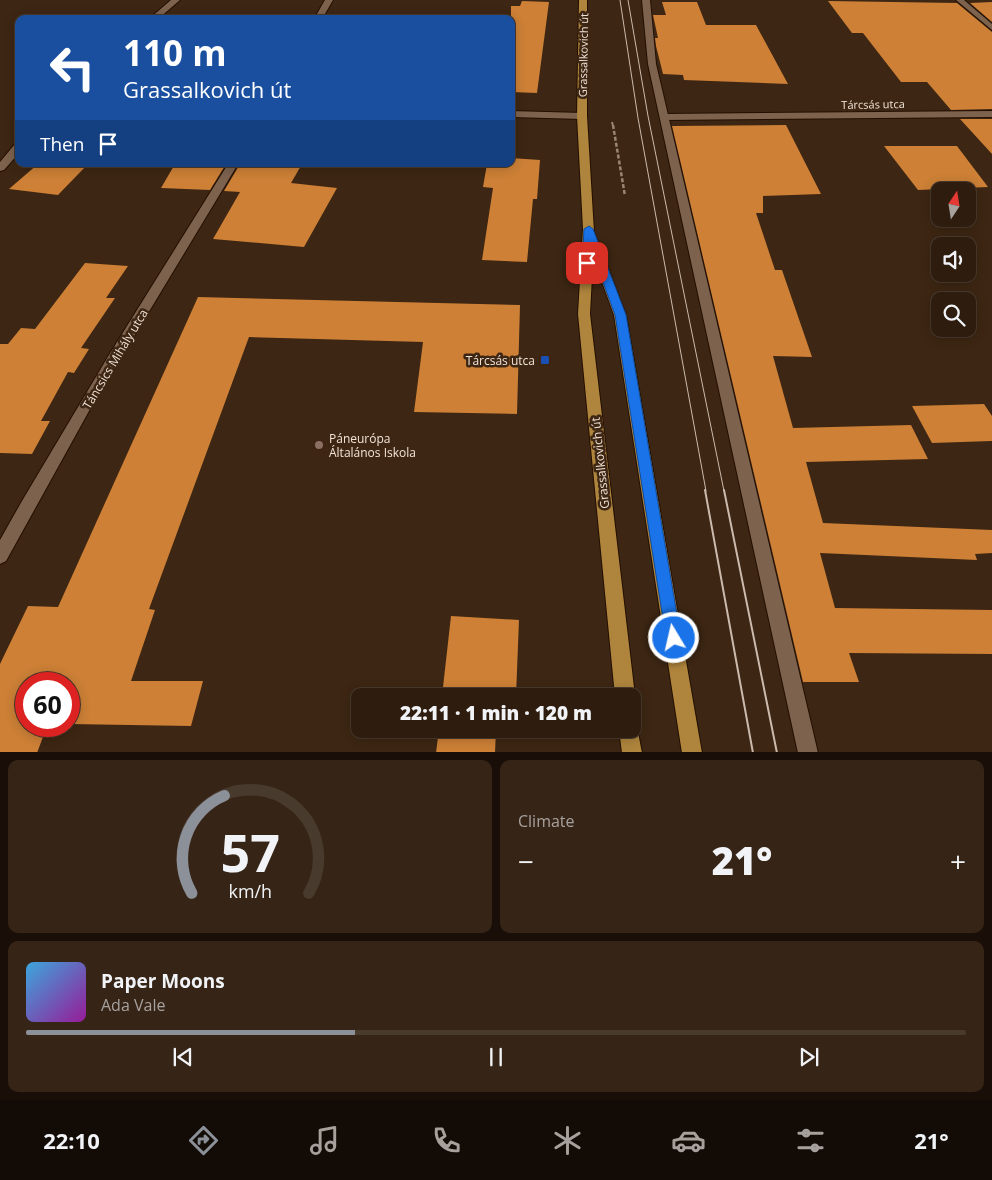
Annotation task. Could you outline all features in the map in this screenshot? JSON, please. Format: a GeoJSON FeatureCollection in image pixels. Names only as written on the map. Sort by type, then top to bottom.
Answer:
{"type":"FeatureCollection","features":[{"type":"Feature","properties":{"kind":"main road","name":"Grassalkovich út"},"geometry":{"type":"LineString","coordinates":[[583,0],[582,116],[589,229],[584,314],[625,688]]}},
{"type":"Feature","properties":{"kind":"main road","name":"Grassalkovich út"},"geometry":{"type":"LineString","coordinates":[[589,229],[620,315],[692,752]]}},
{"type":"Feature","properties":{"kind":"main road"},"geometry":{"type":"LineString","coordinates":[[630,738],[632,752]]}},
{"type":"Feature","properties":{"kind":"street"},"geometry":{"type":"LineString","coordinates":[[158,15],[176,0]]}},
{"type":"Feature","properties":{"kind":"street"},"geometry":{"type":"LineString","coordinates":[[320,15],[329,0]]}},
{"type":"Feature","properties":{"kind":"street"},"geometry":{"type":"LineString","coordinates":[[646,0],[652,64],[808,752]]}},
{"type":"Feature","properties":{"kind":"street"},"geometry":{"type":"LineString","coordinates":[[960,0],[992,28]]}},
{"type":"Feature","properties":{"kind":"street"},"geometry":{"type":"LineString","coordinates":[[515,114],[582,116]]}},
{"type":"Feature","properties":{"kind":"street","name":"Tárcsás utca"},"geometry":{"type":"LineString","coordinates":[[665,118],[992,114]]}},
{"type":"Feature","properties":{"kind":"street"},"geometry":{"type":"LineString","coordinates":[[0,168],[15,151]]}},
{"type":"Feature","properties":{"kind":"street","name":"Táncsics Mihály utca"},"geometry":{"type":"LineString","coordinates":[[0,556],[24,510],[71,430],[231,167]]}},
{"type":"Feature","properties":{"kind":"path"},"geometry":{"type":"LineString","coordinates":[[612,122],[625,196]]}},
{"type":"Feature","properties":{"kind":"building"},"geometry":{"type":"Polygon","coordinates":[[[522,1],[549,2],[537,93],[515,92],[515,15],[511,15],[511,6],[520,6],[522,1]]]}},
{"type":"Feature","properties":{"kind":"building"},"geometry":{"type":"Polygon","coordinates":[[[828,1],[957,3],[992,32],[992,109],[951,110],[927,82],[901,82],[863,33],[852,33],[828,1]]]}},
{"type":"Feature","properties":{"kind":"building"},"geometry":{"type":"Polygon","coordinates":[[[662,2],[697,2],[706,25],[756,25],[788,84],[684,80],[683,75],[663,74],[656,46],[655,38],[658,38],[653,15],[666,15],[662,2]]]}},
{"type":"Feature","properties":{"kind":"building"},"geometry":{"type":"Polygon","coordinates":[[[992,2],[992,22],[970,3],[992,2]]]}},
{"type":"Feature","properties":{"kind":"building"},"geometry":{"type":"Polygon","coordinates":[[[960,119],[992,119],[992,154],[960,119]]]}},
{"type":"Feature","properties":{"kind":"building"},"geometry":{"type":"Polygon","coordinates":[[[786,125],[821,194],[763,196],[763,213],[756,213],[775,270],[782,270],[812,357],[773,356],[793,428],[911,425],[928,459],[806,462],[823,523],[992,530],[992,553],[975,554],[977,560],[820,553],[835,608],[992,610],[992,654],[849,653],[859,682],[803,682],[672,126],[786,125]]]}},
{"type":"Feature","properties":{"kind":"building"},"geometry":{"type":"Polygon","coordinates":[[[884,146],[957,146],[988,187],[976,188],[976,182],[931,182],[931,189],[918,190],[884,146]]]}},
{"type":"Feature","properties":{"kind":"building"},"geometry":{"type":"Polygon","coordinates":[[[515,158],[540,160],[537,199],[533,199],[527,262],[482,260],[493,188],[483,187],[486,167],[515,167],[515,158]]]}},
{"type":"Feature","properties":{"kind":"building"},"geometry":{"type":"Polygon","coordinates":[[[35,167],[85,167],[58,195],[9,189],[35,167]]]}},
{"type":"Feature","properties":{"kind":"building"},"geometry":{"type":"Polygon","coordinates":[[[173,167],[224,167],[210,190],[161,188],[173,167]]]}},
{"type":"Feature","properties":{"kind":"building"},"geometry":{"type":"Polygon","coordinates":[[[238,167],[300,167],[291,183],[337,188],[304,247],[213,239],[240,192],[224,191],[238,167]]]}},
{"type":"Feature","properties":{"kind":"building"},"geometry":{"type":"Polygon","coordinates":[[[85,263],[128,266],[106,298],[115,298],[81,348],[89,349],[74,373],[68,372],[41,421],[50,421],[32,454],[0,453],[0,344],[8,344],[21,328],[35,329],[85,263]]]}},
{"type":"Feature","properties":{"kind":"building"},"geometry":{"type":"Polygon","coordinates":[[[198,297],[520,305],[517,414],[414,412],[423,342],[249,337],[149,609],[155,610],[131,681],[203,681],[191,726],[80,724],[80,672],[15,672],[15,737],[43,737],[37,752],[0,752],[0,664],[28,606],[58,607],[198,297]]]}},
{"type":"Feature","properties":{"kind":"building"},"geometry":{"type":"Polygon","coordinates":[[[984,404],[992,416],[992,441],[932,443],[912,406],[984,404]]]}},
{"type":"Feature","properties":{"kind":"building"},"geometry":{"type":"Polygon","coordinates":[[[451,616],[519,620],[516,688],[443,688],[451,616]]]}},
{"type":"Feature","properties":{"kind":"building"},"geometry":{"type":"Polygon","coordinates":[[[438,738],[496,738],[495,752],[436,752],[438,738]]]}},
{"type":"Feature","properties":{"kind":"tram line"},"geometry":{"type":"LineString","coordinates":[[620,0],[638,118],[706,491]]}},
{"type":"Feature","properties":{"kind":"tram line"},"geometry":{"type":"LineString","coordinates":[[628,0],[648,116],[724,491]]}},
{"type":"Feature","properties":{"kind":"tram line"},"geometry":{"type":"LineString","coordinates":[[705,490],[753,752]]}},
{"type":"Feature","properties":{"kind":"tram line"},"geometry":{"type":"LineString","coordinates":[[724,490],[777,752]]}},
{"type":"Feature","properties":{"kind":"place","name":"Tárcsás utca"},"geometry":{"type":"Point","coordinates":[545,360]}},
{"type":"Feature","properties":{"kind":"place","name":"Páneurópa Általános Iskola"},"geometry":{"type":"Point","coordinates":[319,445]}},
{"type":"Feature","properties":{"kind":"route"},"geometry":{"type":"LineString","coordinates":[[587,263],[589,229],[620,315],[674,638]]}}]}
